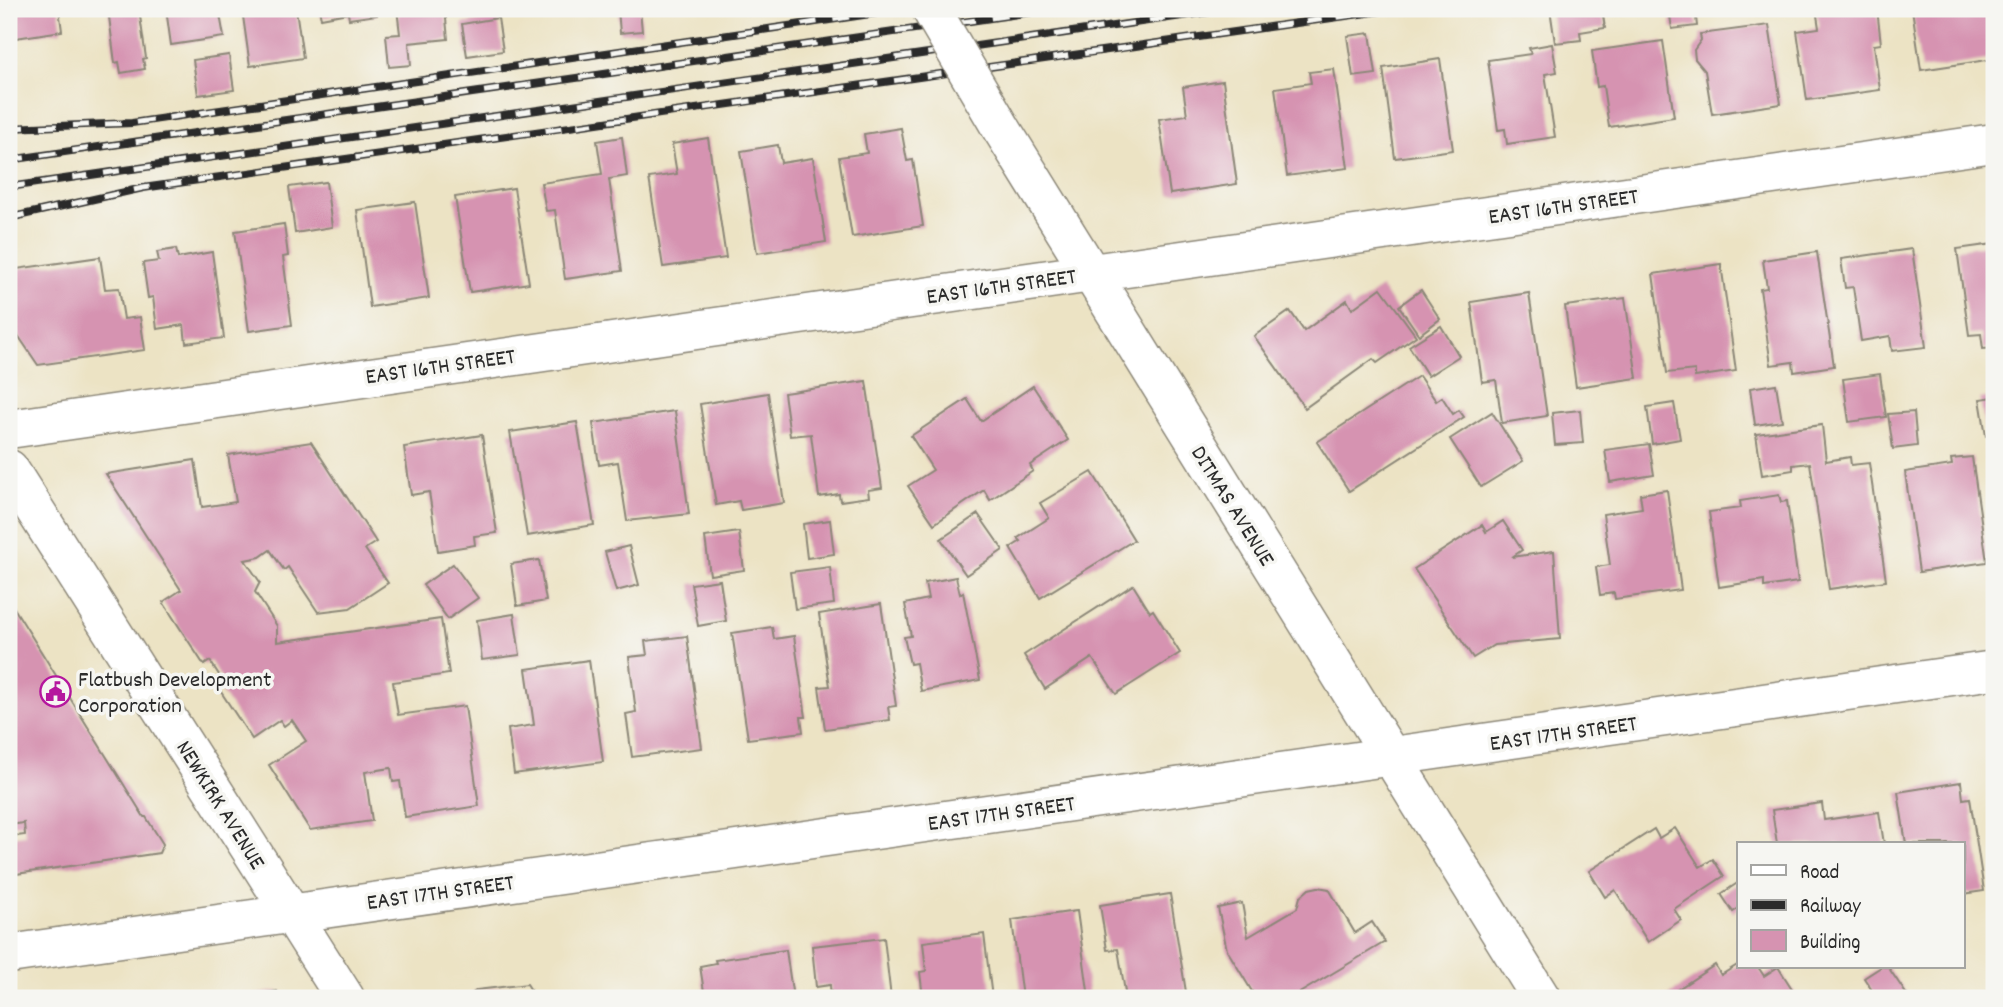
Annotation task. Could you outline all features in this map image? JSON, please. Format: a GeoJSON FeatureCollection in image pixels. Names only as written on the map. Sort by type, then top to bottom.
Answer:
{"type":"FeatureCollection","features":[{"type":"Feature","properties":{"kind":"street","name":"DITMAS AVENUE"},"geometry":{"type":"LineString","coordinates":[[931,9],[1090,272],[1541,998]]}},
{"type":"Feature","properties":{"kind":"street","name":"EAST 16TH STREET"},"geometry":{"type":"LineString","coordinates":[[9,429],[1994,143]]}},
{"type":"Feature","properties":{"kind":"street","name":"NEWKIRK AVENUE"},"geometry":{"type":"LineString","coordinates":[[9,469],[345,998]]}},
{"type":"Feature","properties":{"kind":"street","name":"EAST 17TH STREET"},"geometry":{"type":"LineString","coordinates":[[9,954],[1994,670]]}},
{"type":"Feature","properties":{"kind":"building"},"geometry":{"type":"Polygon","coordinates":[[[9,9],[59,9],[62,31],[9,39],[9,9]]]}},
{"type":"Feature","properties":{"kind":"building"},"geometry":{"type":"Polygon","coordinates":[[[108,9],[139,9],[145,69],[121,73],[119,62],[115,63],[108,9]]]}},
{"type":"Feature","properties":{"kind":"building"},"geometry":{"type":"Polygon","coordinates":[[[166,9],[219,9],[224,37],[171,45],[166,9]]]}},
{"type":"Feature","properties":{"kind":"building"},"geometry":{"type":"Polygon","coordinates":[[[242,9],[296,9],[303,58],[250,66],[242,9]]]}},
{"type":"Feature","properties":{"kind":"building"},"geometry":{"type":"Polygon","coordinates":[[[319,9],[376,9],[377,15],[349,19],[348,13],[321,18],[319,9]]]}},
{"type":"Feature","properties":{"kind":"building"},"geometry":{"type":"Polygon","coordinates":[[[397,9],[445,9],[448,39],[409,43],[411,65],[389,67],[386,35],[400,34],[397,9]]]}},
{"type":"Feature","properties":{"kind":"building"},"geometry":{"type":"Polygon","coordinates":[[[618,9],[640,9],[642,31],[620,33],[618,9]]]}},
{"type":"Feature","properties":{"kind":"building"},"geometry":{"type":"Polygon","coordinates":[[[1550,9],[1602,9],[1605,28],[1580,32],[1581,40],[1555,43],[1550,9]]]}},
{"type":"Feature","properties":{"kind":"building"},"geometry":{"type":"Polygon","coordinates":[[[1669,9],[1695,9],[1697,26],[1672,29],[1669,9]]]}},
{"type":"Feature","properties":{"kind":"building"},"geometry":{"type":"Polygon","coordinates":[[[1816,9],[1877,9],[1881,44],[1874,45],[1880,90],[1807,100],[1797,31],[1819,28],[1816,9]]]}},
{"type":"Feature","properties":{"kind":"building"},"geometry":{"type":"Polygon","coordinates":[[[1912,9],[1953,9],[1954,14],[1992,9],[1994,59],[1921,70],[1912,9]]]}},
{"type":"Feature","properties":{"kind":"building"},"geometry":{"type":"Polygon","coordinates":[[[498,18],[503,51],[467,56],[462,24],[498,18]]]}},
{"type":"Feature","properties":{"kind":"building"},"geometry":{"type":"Polygon","coordinates":[[[1769,25],[1781,104],[1712,114],[1705,71],[1695,59],[1694,50],[1701,40],[1700,34],[1769,25]]]}},
{"type":"Feature","properties":{"kind":"building"},"geometry":{"type":"Polygon","coordinates":[[[1370,33],[1376,74],[1353,77],[1347,36],[1370,33]]]}},
{"type":"Feature","properties":{"kind":"building"},"geometry":{"type":"Polygon","coordinates":[[[1663,41],[1674,117],[1609,127],[1603,86],[1597,87],[1592,51],[1663,41]]]}},
{"type":"Feature","properties":{"kind":"building"},"geometry":{"type":"Polygon","coordinates":[[[1552,44],[1557,72],[1545,74],[1555,137],[1507,144],[1505,129],[1498,130],[1488,60],[1531,54],[1529,48],[1552,44]]]}},
{"type":"Feature","properties":{"kind":"building"},"geometry":{"type":"Polygon","coordinates":[[[229,55],[234,90],[198,95],[193,60],[229,55]]]}},
{"type":"Feature","properties":{"kind":"building"},"geometry":{"type":"Polygon","coordinates":[[[1440,59],[1453,150],[1395,158],[1383,68],[1440,59]]]}},
{"type":"Feature","properties":{"kind":"building"},"geometry":{"type":"Polygon","coordinates":[[[1334,69],[1348,168],[1287,176],[1275,88],[1311,83],[1309,72],[1334,69]]]}},
{"type":"Feature","properties":{"kind":"building"},"geometry":{"type":"Polygon","coordinates":[[[1223,81],[1237,184],[1170,194],[1159,119],[1187,115],[1183,87],[1223,81]]]}},
{"type":"Feature","properties":{"kind":"building"},"geometry":{"type":"Polygon","coordinates":[[[901,128],[907,161],[913,160],[923,226],[852,237],[839,157],[867,153],[864,134],[901,128]]]}},
{"type":"Feature","properties":{"kind":"building"},"geometry":{"type":"Polygon","coordinates":[[[622,137],[627,176],[609,179],[622,271],[565,279],[555,210],[546,211],[541,183],[602,174],[597,141],[622,137]]]}},
{"type":"Feature","properties":{"kind":"building"},"geometry":{"type":"Polygon","coordinates":[[[708,138],[726,258],[663,267],[649,178],[677,174],[672,144],[708,138]]]}},
{"type":"Feature","properties":{"kind":"building"},"geometry":{"type":"Polygon","coordinates":[[[778,145],[781,163],[813,158],[826,242],[757,253],[741,151],[778,145]]]}},
{"type":"Feature","properties":{"kind":"building"},"geometry":{"type":"Polygon","coordinates":[[[326,182],[332,227],[295,233],[289,187],[326,182]]]}},
{"type":"Feature","properties":{"kind":"building"},"geometry":{"type":"Polygon","coordinates":[[[514,188],[529,283],[470,292],[455,197],[514,188]]]}},
{"type":"Feature","properties":{"kind":"building"},"geometry":{"type":"Polygon","coordinates":[[[415,202],[429,298],[370,307],[357,210],[415,202]]]}},
{"type":"Feature","properties":{"kind":"building"},"geometry":{"type":"Polygon","coordinates":[[[284,224],[288,256],[283,257],[292,325],[249,331],[235,231],[284,224]]]}},
{"type":"Feature","properties":{"kind":"building"},"geometry":{"type":"Polygon","coordinates":[[[1994,244],[1994,348],[1983,349],[1981,334],[1969,335],[1957,249],[1994,244]]]}},
{"type":"Feature","properties":{"kind":"building"},"geometry":{"type":"Polygon","coordinates":[[[176,249],[178,258],[212,252],[224,338],[186,343],[184,325],[157,329],[153,297],[148,298],[143,263],[159,261],[157,252],[176,249]]]}},
{"type":"Feature","properties":{"kind":"building"},"geometry":{"type":"Polygon","coordinates":[[[1912,249],[1926,347],[1892,351],[1890,336],[1861,341],[1853,287],[1845,288],[1841,259],[1912,249]]]}},
{"type":"Feature","properties":{"kind":"building"},"geometry":{"type":"Polygon","coordinates":[[[1817,252],[1834,366],[1794,372],[1793,362],[1771,365],[1760,289],[1767,288],[1763,260],[1817,252]]]}},
{"type":"Feature","properties":{"kind":"building"},"geometry":{"type":"Polygon","coordinates":[[[100,257],[105,289],[119,288],[124,319],[140,317],[145,350],[38,365],[9,322],[9,270],[100,257]]]}},
{"type":"Feature","properties":{"kind":"building"},"geometry":{"type":"Polygon","coordinates":[[[1721,264],[1736,371],[1695,377],[1695,370],[1667,373],[1653,274],[1721,264]]]}},
{"type":"Feature","properties":{"kind":"building"},"geometry":{"type":"Polygon","coordinates":[[[1381,288],[1416,336],[1377,363],[1373,359],[1305,408],[1254,336],[1290,311],[1304,331],[1347,300],[1352,309],[1381,288]]]}},
{"type":"Feature","properties":{"kind":"building"},"geometry":{"type":"Polygon","coordinates":[[[1421,290],[1440,319],[1419,335],[1399,306],[1421,290]]]}},
{"type":"Feature","properties":{"kind":"building"},"geometry":{"type":"Polygon","coordinates":[[[1529,293],[1547,416],[1502,423],[1496,380],[1482,382],[1471,302],[1529,293]]]}},
{"type":"Feature","properties":{"kind":"building"},"geometry":{"type":"Polygon","coordinates":[[[1625,298],[1637,378],[1576,387],[1565,306],[1625,298]]]}},
{"type":"Feature","properties":{"kind":"building"},"geometry":{"type":"Polygon","coordinates":[[[1441,326],[1459,356],[1428,376],[1409,346],[1441,326]]]}},
{"type":"Feature","properties":{"kind":"building"},"geometry":{"type":"Polygon","coordinates":[[[1880,374],[1886,417],[1849,422],[1843,379],[1880,374]]]}},
{"type":"Feature","properties":{"kind":"building"},"geometry":{"type":"Polygon","coordinates":[[[1419,376],[1436,401],[1442,397],[1453,414],[1459,410],[1464,417],[1349,491],[1317,442],[1419,376]]]}},
{"type":"Feature","properties":{"kind":"building"},"geometry":{"type":"Polygon","coordinates":[[[866,381],[882,488],[868,490],[869,497],[840,501],[839,494],[819,497],[811,434],[790,436],[784,393],[866,381]]]}},
{"type":"Feature","properties":{"kind":"building"},"geometry":{"type":"Polygon","coordinates":[[[1776,384],[1782,421],[1755,425],[1750,388],[1776,384]]]}},
{"type":"Feature","properties":{"kind":"building"},"geometry":{"type":"Polygon","coordinates":[[[1033,386],[1068,440],[1030,465],[1033,471],[990,500],[984,490],[934,524],[908,486],[933,470],[911,436],[967,399],[981,421],[1033,386]]]}},
{"type":"Feature","properties":{"kind":"building"},"geometry":{"type":"Polygon","coordinates":[[[768,393],[784,503],[741,510],[739,501],[716,505],[700,404],[768,393]]]}},
{"type":"Feature","properties":{"kind":"building"},"geometry":{"type":"Polygon","coordinates":[[[1994,397],[1994,435],[1986,436],[1980,399],[1994,397]]]}},
{"type":"Feature","properties":{"kind":"building"},"geometry":{"type":"Polygon","coordinates":[[[1674,403],[1680,439],[1652,444],[1647,407],[1674,403]]]}},
{"type":"Feature","properties":{"kind":"building"},"geometry":{"type":"Polygon","coordinates":[[[1580,410],[1583,443],[1555,445],[1552,413],[1580,410]]]}},
{"type":"Feature","properties":{"kind":"building"},"geometry":{"type":"Polygon","coordinates":[[[675,411],[689,514],[627,521],[618,462],[599,465],[593,423],[675,411]]]}},
{"type":"Feature","properties":{"kind":"building"},"geometry":{"type":"Polygon","coordinates":[[[1492,412],[1523,461],[1481,487],[1450,439],[1492,412]]]}},
{"type":"Feature","properties":{"kind":"building"},"geometry":{"type":"Polygon","coordinates":[[[1914,412],[1917,446],[1893,449],[1888,414],[1914,412]]]}},
{"type":"Feature","properties":{"kind":"building"},"geometry":{"type":"Polygon","coordinates":[[[577,422],[594,525],[527,536],[510,432],[577,422]]]}},
{"type":"Feature","properties":{"kind":"building"},"geometry":{"type":"Polygon","coordinates":[[[1822,425],[1826,461],[1850,457],[1851,465],[1869,463],[1886,581],[1829,589],[1810,463],[1793,465],[1793,470],[1762,475],[1756,434],[1822,425]]]}},
{"type":"Feature","properties":{"kind":"building"},"geometry":{"type":"Polygon","coordinates":[[[482,435],[497,533],[474,536],[475,545],[438,551],[429,492],[411,495],[404,447],[482,435]]]}},
{"type":"Feature","properties":{"kind":"building"},"geometry":{"type":"Polygon","coordinates":[[[311,442],[376,542],[365,549],[388,583],[350,608],[318,612],[288,567],[284,570],[270,550],[260,557],[245,560],[260,582],[255,592],[277,626],[277,642],[441,619],[449,674],[393,682],[398,715],[465,706],[479,806],[405,817],[400,781],[393,782],[391,768],[365,772],[372,821],[310,830],[269,765],[306,741],[292,720],[284,726],[280,720],[252,739],[219,689],[225,684],[210,661],[204,665],[163,602],[181,590],[106,474],[195,460],[202,507],[236,502],[228,455],[311,442]]]}},
{"type":"Feature","properties":{"kind":"building"},"geometry":{"type":"Polygon","coordinates":[[[1649,444],[1654,475],[1610,482],[1605,450],[1649,444]]]}},
{"type":"Feature","properties":{"kind":"building"},"geometry":{"type":"Polygon","coordinates":[[[1972,457],[1987,562],[1919,572],[1905,472],[1952,465],[1951,459],[1972,457]]]}},
{"type":"Feature","properties":{"kind":"building"},"geometry":{"type":"Polygon","coordinates":[[[1092,472],[1134,540],[1040,598],[1010,548],[1021,541],[1018,538],[1049,518],[1040,503],[1092,472]]]}},
{"type":"Feature","properties":{"kind":"building"},"geometry":{"type":"Polygon","coordinates":[[[1667,490],[1681,590],[1615,599],[1614,593],[1600,595],[1596,567],[1610,565],[1603,514],[1642,508],[1640,494],[1667,490]]]}},
{"type":"Feature","properties":{"kind":"building"},"geometry":{"type":"Polygon","coordinates":[[[1779,495],[1781,502],[1787,501],[1798,582],[1764,587],[1764,580],[1719,587],[1709,512],[1741,508],[1740,501],[1779,495]]]}},
{"type":"Feature","properties":{"kind":"building"},"geometry":{"type":"Polygon","coordinates":[[[978,514],[1003,550],[966,575],[941,539],[978,514]]]}},
{"type":"Feature","properties":{"kind":"building"},"geometry":{"type":"Polygon","coordinates":[[[830,520],[834,554],[807,558],[803,524],[830,520]]]}},
{"type":"Feature","properties":{"kind":"building"},"geometry":{"type":"Polygon","coordinates":[[[1503,521],[1522,550],[1512,557],[1554,551],[1560,639],[1494,645],[1473,658],[1414,569],[1482,525],[1486,532],[1503,521]]]}},
{"type":"Feature","properties":{"kind":"building"},"geometry":{"type":"Polygon","coordinates":[[[739,532],[744,570],[710,575],[705,537],[739,532]]]}},
{"type":"Feature","properties":{"kind":"building"},"geometry":{"type":"Polygon","coordinates":[[[629,546],[639,585],[616,591],[605,552],[629,546]]]}},
{"type":"Feature","properties":{"kind":"building"},"geometry":{"type":"Polygon","coordinates":[[[539,560],[546,601],[517,606],[511,564],[539,560]]]}},
{"type":"Feature","properties":{"kind":"building"},"geometry":{"type":"Polygon","coordinates":[[[453,564],[478,598],[448,619],[423,585],[453,564]]]}},
{"type":"Feature","properties":{"kind":"building"},"geometry":{"type":"Polygon","coordinates":[[[830,567],[834,604],[795,609],[790,572],[830,567]]]}},
{"type":"Feature","properties":{"kind":"building"},"geometry":{"type":"Polygon","coordinates":[[[956,577],[960,594],[963,592],[980,680],[921,691],[916,663],[910,664],[904,637],[911,636],[905,604],[928,599],[925,583],[956,577]]]}},
{"type":"Feature","properties":{"kind":"building"},"geometry":{"type":"Polygon","coordinates":[[[720,580],[726,621],[698,626],[691,584],[720,580]]]}},
{"type":"Feature","properties":{"kind":"building"},"geometry":{"type":"Polygon","coordinates":[[[1133,585],[1150,612],[1153,610],[1180,653],[1116,694],[1092,658],[1045,689],[1024,655],[1133,585]]]}},
{"type":"Feature","properties":{"kind":"building"},"geometry":{"type":"Polygon","coordinates":[[[9,600],[163,844],[159,853],[9,875],[9,837],[25,835],[24,823],[9,825],[9,600]]]}},
{"type":"Feature","properties":{"kind":"building"},"geometry":{"type":"Polygon","coordinates":[[[881,604],[896,706],[888,707],[890,720],[825,729],[819,687],[830,686],[819,614],[881,604]]]}},
{"type":"Feature","properties":{"kind":"building"},"geometry":{"type":"Polygon","coordinates":[[[514,614],[520,655],[482,660],[477,620],[514,614]]]}},
{"type":"Feature","properties":{"kind":"building"},"geometry":{"type":"Polygon","coordinates":[[[772,627],[774,639],[794,636],[806,717],[801,717],[803,732],[748,739],[732,633],[772,627]]]}},
{"type":"Feature","properties":{"kind":"building"},"geometry":{"type":"Polygon","coordinates":[[[687,636],[702,748],[632,757],[626,714],[636,712],[629,657],[647,655],[645,641],[687,636]]]}},
{"type":"Feature","properties":{"kind":"building"},"geometry":{"type":"Polygon","coordinates":[[[589,660],[603,762],[514,774],[508,729],[534,725],[526,669],[589,660]]]}},
{"type":"Feature","properties":{"kind":"building"},"geometry":{"type":"Polygon","coordinates":[[[1961,782],[1963,799],[1970,798],[1984,891],[1965,894],[1965,842],[1906,842],[1898,792],[1961,782]]]}},
{"type":"Feature","properties":{"kind":"building"},"geometry":{"type":"Polygon","coordinates":[[[1822,803],[1824,820],[1879,812],[1884,842],[1777,842],[1772,810],[1822,803]]]}},
{"type":"Feature","properties":{"kind":"building"},"geometry":{"type":"Polygon","coordinates":[[[1675,828],[1700,867],[1713,859],[1724,876],[1674,909],[1681,920],[1648,942],[1615,890],[1605,897],[1589,871],[1654,829],[1659,838],[1675,828]]]}},
{"type":"Feature","properties":{"kind":"building"},"geometry":{"type":"Polygon","coordinates":[[[1737,883],[1737,909],[1733,912],[1721,894],[1737,883]]]}},
{"type":"Feature","properties":{"kind":"building"},"geometry":{"type":"Polygon","coordinates":[[[1309,889],[1329,889],[1355,933],[1372,922],[1385,942],[1291,998],[1256,998],[1227,950],[1218,908],[1242,903],[1248,937],[1297,908],[1300,897],[1309,889]]]}},
{"type":"Feature","properties":{"kind":"building"},"geometry":{"type":"Polygon","coordinates":[[[1170,894],[1187,998],[1126,998],[1118,949],[1107,950],[1100,905],[1170,894]]]}},
{"type":"Feature","properties":{"kind":"building"},"geometry":{"type":"Polygon","coordinates":[[[1077,911],[1089,998],[1022,998],[1012,920],[1077,911]]]}},
{"type":"Feature","properties":{"kind":"building"},"geometry":{"type":"Polygon","coordinates":[[[984,934],[992,998],[923,998],[920,972],[926,971],[923,942],[984,934]]]}},
{"type":"Feature","properties":{"kind":"building"},"geometry":{"type":"Polygon","coordinates":[[[884,938],[891,998],[831,998],[830,985],[816,987],[812,946],[884,938]]]}},
{"type":"Feature","properties":{"kind":"building"},"geometry":{"type":"Polygon","coordinates":[[[1989,949],[1994,949],[1994,975],[1993,975],[1989,949]]]}},
{"type":"Feature","properties":{"kind":"building"},"geometry":{"type":"Polygon","coordinates":[[[786,950],[793,998],[705,998],[700,966],[716,963],[715,960],[786,950]]]}},
{"type":"Feature","properties":{"kind":"building"},"geometry":{"type":"Polygon","coordinates":[[[1715,965],[1721,975],[1737,965],[1737,968],[1759,968],[1764,976],[1779,968],[1798,998],[1666,997],[1715,965]]]}},
{"type":"Feature","properties":{"kind":"building"},"geometry":{"type":"Polygon","coordinates":[[[1879,968],[1889,968],[1909,998],[1877,998],[1864,978],[1879,968]]]}},
{"type":"Feature","properties":{"kind":"building"},"geometry":{"type":"Polygon","coordinates":[[[527,984],[536,998],[466,998],[477,990],[527,984]]]}},
{"type":"Feature","properties":{"kind":"building"},"geometry":{"type":"Polygon","coordinates":[[[277,991],[281,998],[244,998],[244,997],[277,991]]]}},
{"type":"Feature","properties":{"kind":"building"},"geometry":{"type":"Polygon","coordinates":[[[1230,994],[1231,998],[1202,998],[1202,996],[1230,994]]]}},
{"type":"Feature","properties":{"kind":"railway"},"geometry":{"type":"LineString","coordinates":[[9,128],[132,123],[904,9]]}},
{"type":"Feature","properties":{"kind":"railway"},"geometry":{"type":"LineString","coordinates":[[9,160],[1053,9]]}},
{"type":"Feature","properties":{"kind":"railway"},"geometry":{"type":"LineString","coordinates":[[9,187],[1230,9]]}},
{"type":"Feature","properties":{"kind":"railway"},"geometry":{"type":"LineString","coordinates":[[9,218],[143,188],[1395,9]]}},
{"type":"Feature","properties":{"kind":"place","name":"Flatbush Development Corporation"},"geometry":{"type":"Point","coordinates":[55,691]}}]}
